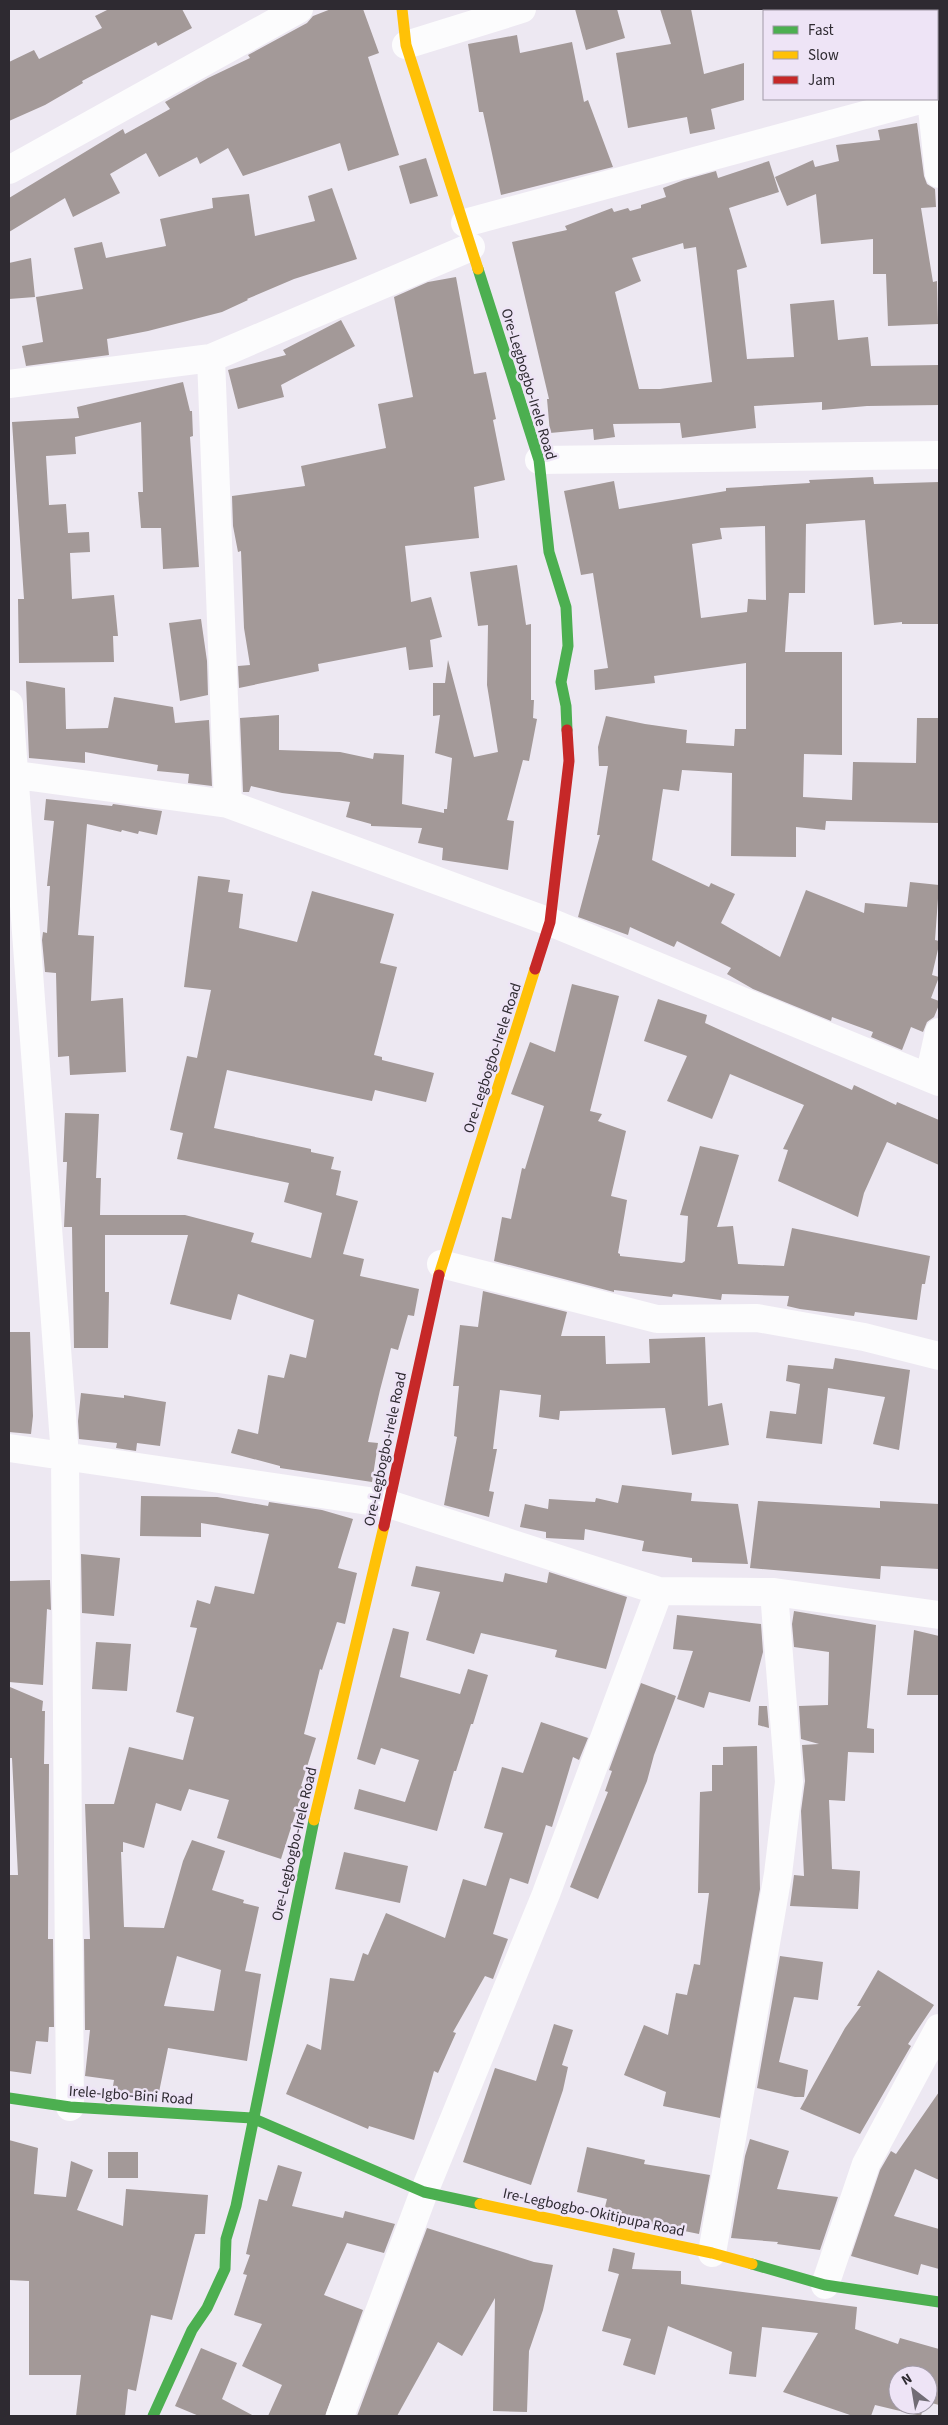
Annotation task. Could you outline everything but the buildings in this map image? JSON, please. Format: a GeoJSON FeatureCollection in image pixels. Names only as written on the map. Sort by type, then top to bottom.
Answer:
{"type":"FeatureCollection","features":[{"type":"Feature","properties":{"kind":"main road","name":"Ore-Legbogbo-Irele Road"},"geometry":{"type":"LineString","coordinates":[[153,2416],[192,2330],[207,2308],[225,2270],[226,2239],[236,2206],[252,2118],[304,1867],[389,1504],[441,1264],[550,922],[569,761],[566,706],[561,682],[568,646],[566,607],[549,552],[539,460],[406,45],[402,9]]}},
{"type":"Feature","properties":{"kind":"main road","name":"Irele-Igbo-Bini Road"},"geometry":{"type":"LineString","coordinates":[[9,2098],[70,2107],[252,2118]]}},
{"type":"Feature","properties":{"kind":"main road","name":"Ire-Legbogbo-Okitipupa Road"},"geometry":{"type":"LineString","coordinates":[[252,2118],[424,2192],[712,2253],[825,2285],[939,2302]]}},
{"type":"Feature","properties":{"kind":"street"},"geometry":{"type":"LineString","coordinates":[[9,170],[298,9]]}},
{"type":"Feature","properties":{"kind":"street"},"geometry":{"type":"LineString","coordinates":[[406,45],[522,9]]}},
{"type":"Feature","properties":{"kind":"street"},"geometry":{"type":"LineString","coordinates":[[9,384],[211,358],[468,235],[921,100]]}},
{"type":"Feature","properties":{"kind":"street"},"geometry":{"type":"LineString","coordinates":[[931,100],[939,174]]}},
{"type":"Feature","properties":{"kind":"street"},"geometry":{"type":"LineString","coordinates":[[211,358],[228,804]]}},
{"type":"Feature","properties":{"kind":"street"},"geometry":{"type":"LineString","coordinates":[[539,460],[939,455]]}},
{"type":"Feature","properties":{"kind":"street"},"geometry":{"type":"LineString","coordinates":[[9,704],[11,774],[65,1456],[70,2107]]}},
{"type":"Feature","properties":{"kind":"street"},"geometry":{"type":"LineString","coordinates":[[11,774],[228,804],[550,922],[934,1079],[939,1032]]}},
{"type":"Feature","properties":{"kind":"street"},"geometry":{"type":"LineString","coordinates":[[441,1264],[658,1319],[758,1318],[864,1337],[939,1356]]}},
{"type":"Feature","properties":{"kind":"street"},"geometry":{"type":"LineString","coordinates":[[9,1448],[389,1504],[659,1591],[774,1592],[939,1615]]}},
{"type":"Feature","properties":{"kind":"street"},"geometry":{"type":"LineString","coordinates":[[340,2416],[424,2192],[546,1894],[659,1591]]}},
{"type":"Feature","properties":{"kind":"street"},"geometry":{"type":"LineString","coordinates":[[712,2253],[778,1874],[790,1782],[774,1592]]}},
{"type":"Feature","properties":{"kind":"street"},"geometry":{"type":"LineString","coordinates":[[825,2285],[866,2164],[939,2028]]}},
{"type":"Feature","properties":{"kind":"traffic: fast"},"geometry":{"type":"LineString","coordinates":[[478,269],[539,460],[549,552],[566,607],[568,646],[561,682],[566,706],[567,730]]}},
{"type":"Feature","properties":{"kind":"traffic: fast"},"geometry":{"type":"LineString","coordinates":[[153,2416],[192,2330],[207,2308],[225,2269],[226,2239],[236,2206],[314,1820]]}},
{"type":"Feature","properties":{"kind":"traffic: fast"},"geometry":{"type":"LineString","coordinates":[[9,2098],[70,2107],[252,2118],[424,2192],[480,2204]]}},
{"type":"Feature","properties":{"kind":"traffic: fast"},"geometry":{"type":"LineString","coordinates":[[752,2264],[825,2285],[939,2302]]}},
{"type":"Feature","properties":{"kind":"traffic: slow"},"geometry":{"type":"LineString","coordinates":[[402,9],[406,45],[478,269]]}},
{"type":"Feature","properties":{"kind":"traffic: slow"},"geometry":{"type":"LineString","coordinates":[[439,1275],[535,969]]}},
{"type":"Feature","properties":{"kind":"traffic: slow"},"geometry":{"type":"LineString","coordinates":[[314,1820],[384,1526]]}},
{"type":"Feature","properties":{"kind":"traffic: slow"},"geometry":{"type":"LineString","coordinates":[[480,2204],[712,2253],[752,2264]]}},
{"type":"Feature","properties":{"kind":"traffic: jam"},"geometry":{"type":"LineString","coordinates":[[535,969],[550,922],[569,761],[567,730]]}},
{"type":"Feature","properties":{"kind":"traffic: jam"},"geometry":{"type":"LineString","coordinates":[[384,1526],[439,1275]]}}]}
